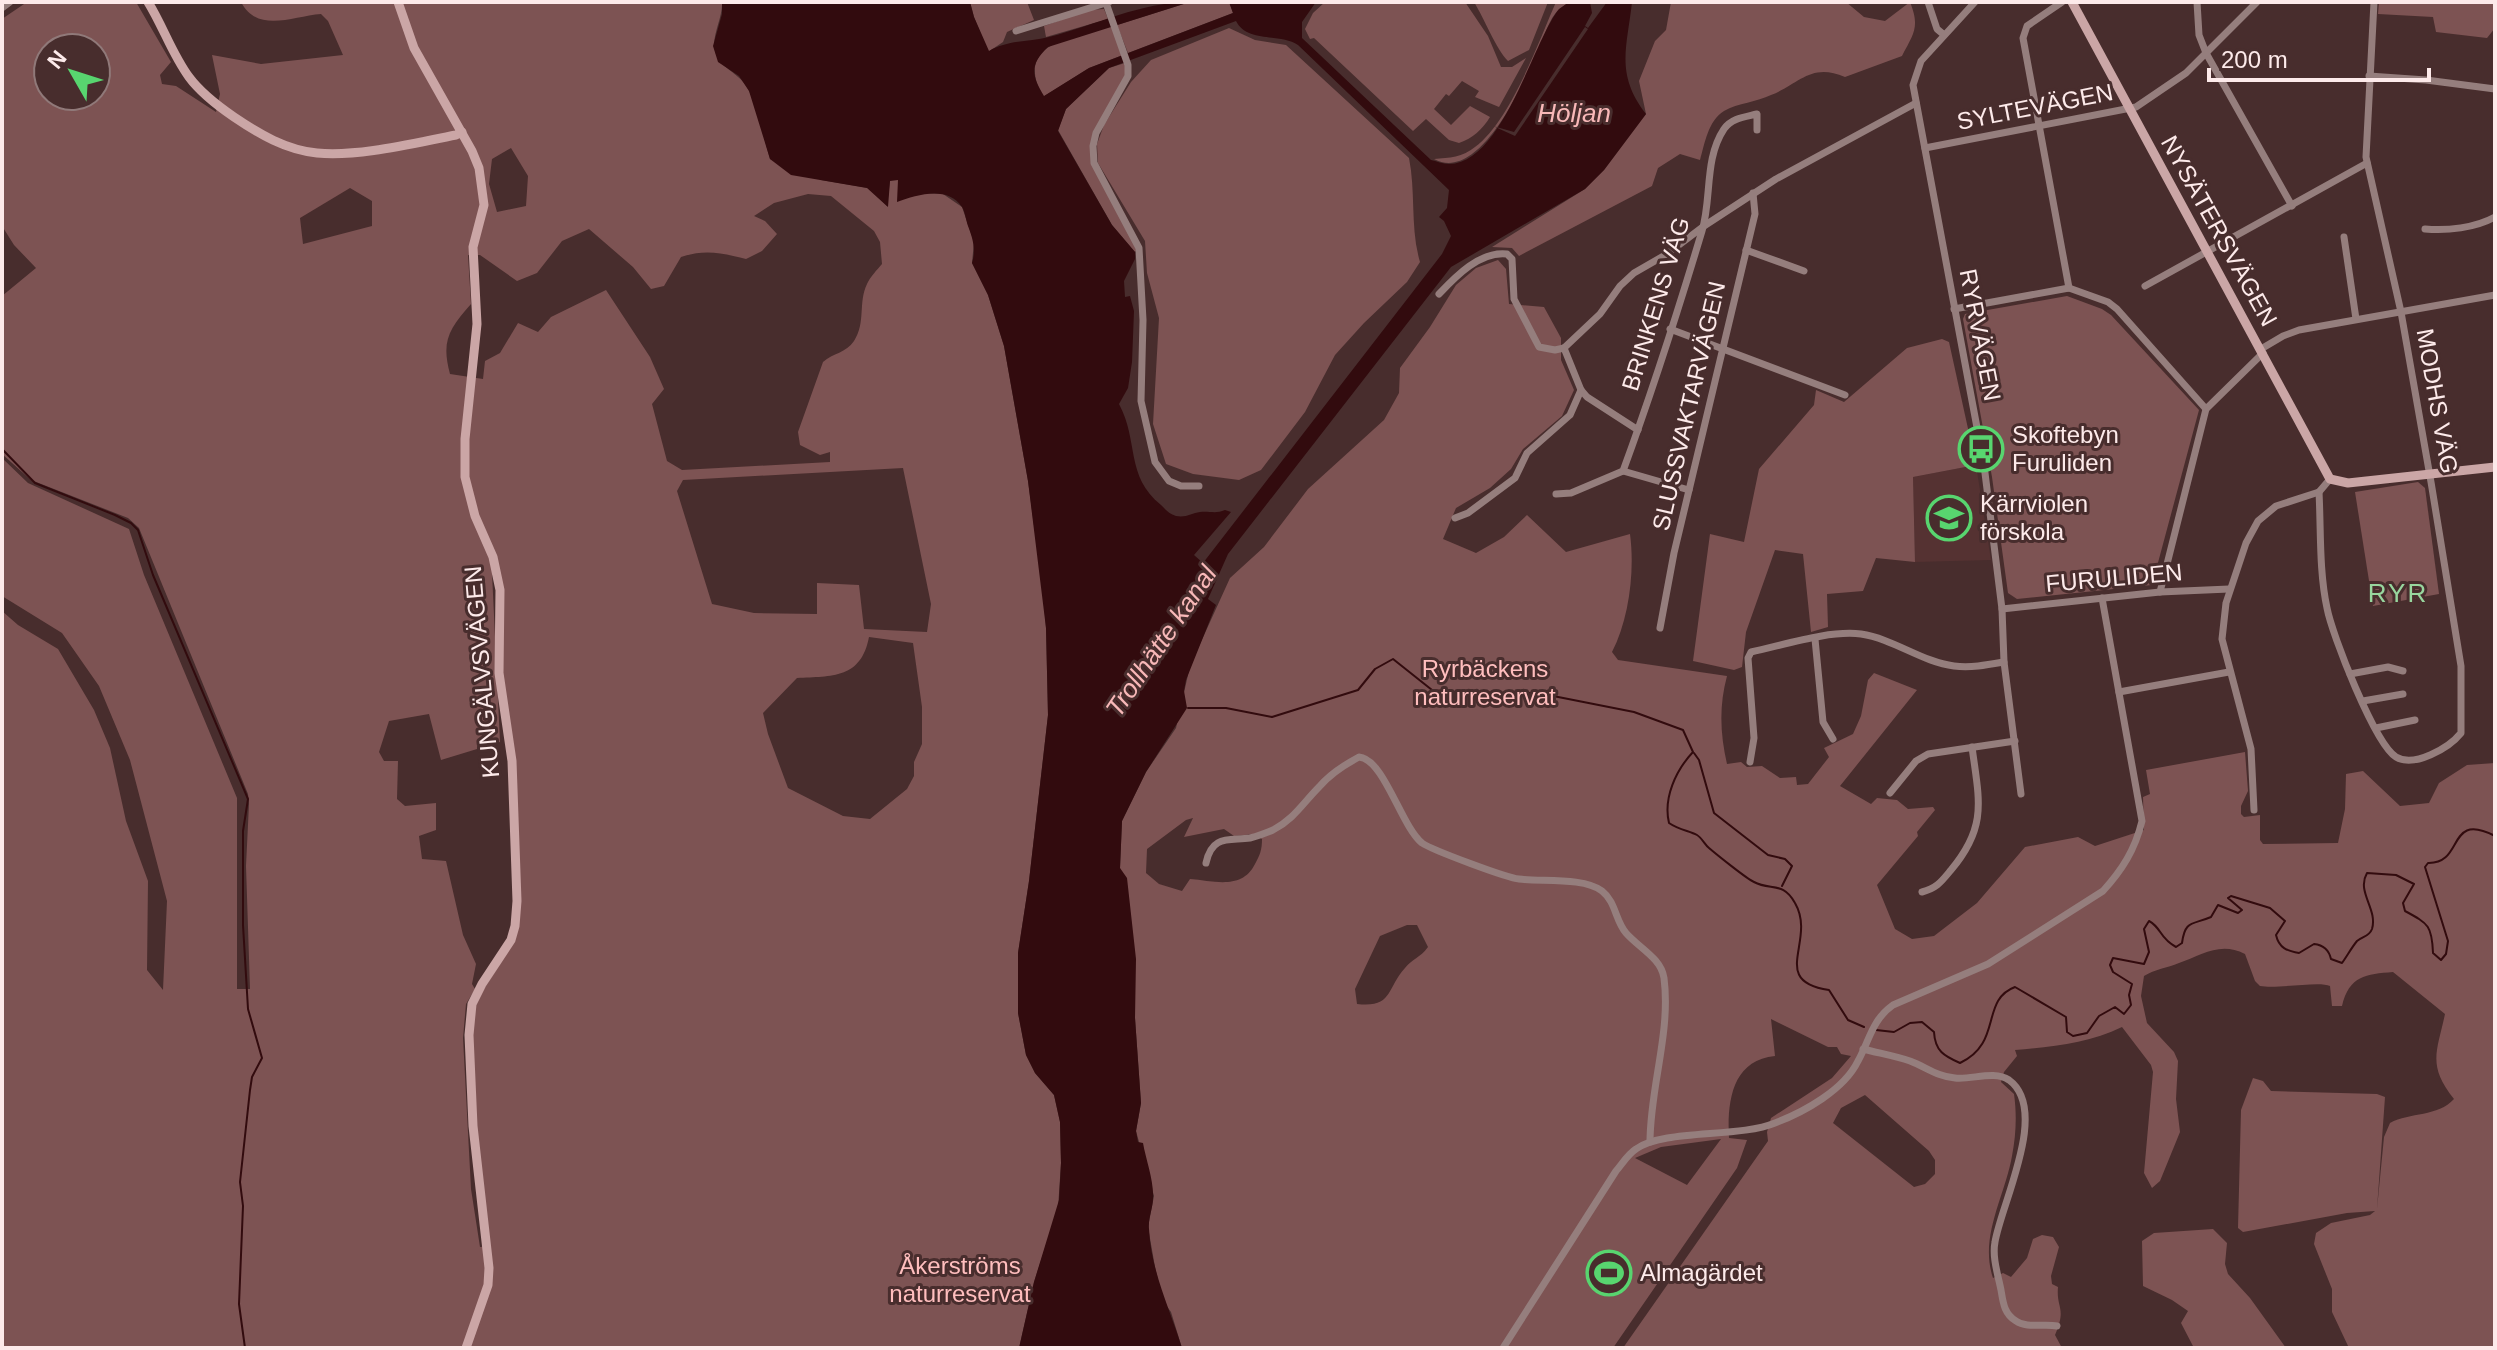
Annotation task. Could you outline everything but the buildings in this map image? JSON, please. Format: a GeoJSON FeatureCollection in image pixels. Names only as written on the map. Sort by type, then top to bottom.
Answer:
{"type":"FeatureCollection","features":[{"type":"Feature","properties":{"kind":"street"},"geometry":{"type":"LineString","coordinates":[[2,8],[10,2]]}},
{"type":"Feature","properties":{"kind":"street"},"geometry":{"type":"LineString","coordinates":[[148,2],[169,46],[190,78],[228,113],[269,139],[318,153],[389,146],[462,132]]}},
{"type":"Feature","properties":{"kind":"street","name":"KUNGÄLVSVÄGEN"},"geometry":{"type":"LineString","coordinates":[[398,2],[414,48],[479,168],[483,210],[473,247],[477,324],[465,439],[465,477],[475,516],[493,557],[500,590],[499,673],[512,761],[517,901],[515,926],[511,940],[472,1004],[469,1035],[473,1126],[489,1268],[488,1285],[466,1348]]}},
{"type":"Feature","properties":{"kind":"street"},"geometry":{"type":"LineString","coordinates":[[1928,2],[1937,29],[1943,34]]}},
{"type":"Feature","properties":{"kind":"street","name":"RYRVÄGEN"},"geometry":{"type":"LineString","coordinates":[[1975,2],[1943,34],[1917,68],[1913,85],[1984,465],[2021,794]]}},
{"type":"Feature","properties":{"kind":"street"},"geometry":{"type":"LineString","coordinates":[[2062,2],[2024,32],[2069,288]]}},
{"type":"Feature","properties":{"kind":"street","name":"NYSÄTERSVÄGEN"},"geometry":{"type":"LineString","coordinates":[[2072,2],[2330,479]]}},
{"type":"Feature","properties":{"kind":"street"},"geometry":{"type":"LineString","coordinates":[[2197,2],[2199,35],[2206,53],[2292,206]]}},
{"type":"Feature","properties":{"kind":"street","name":"SYLTEVÄGEN"},"geometry":{"type":"LineString","coordinates":[[1925,148],[2129,109],[2173,84],[2257,2]]}},
{"type":"Feature","properties":{"kind":"street","name":"MODHS VÄG"},"geometry":{"type":"LineString","coordinates":[[2374,2],[2365,148],[2401,312],[2461,666],[2461,733],[2452,742],[2412,761],[2394,756],[2386,748],[2376,728]]}},
{"type":"Feature","properties":{"kind":"street"},"geometry":{"type":"LineString","coordinates":[[1016,31],[1108,3],[1113,27],[1128,65],[1126,82],[1094,140],[1094,163],[1140,254],[1141,401],[1155,462],[1169,481],[1181,486],[1199,486]]}},
{"type":"Feature","properties":{"kind":"street"},"geometry":{"type":"LineString","coordinates":[[2369,76],[2495,89]]}},
{"type":"Feature","properties":{"kind":"street"},"geometry":{"type":"LineString","coordinates":[[1439,294],[1464,269],[1494,255],[1507,254],[1512,259],[1514,299],[1539,347],[1549,350],[1564,348],[1600,314],[1624,281],[1753,193],[1916,103]]}},
{"type":"Feature","properties":{"kind":"street","name":"BRINKENS VÄG"},"geometry":{"type":"LineString","coordinates":[[1623,471],[1704,226],[1709,172],[1723,130],[1736,119],[1757,114],[1757,130]]}},
{"type":"Feature","properties":{"kind":"street"},"geometry":{"type":"LineString","coordinates":[[2145,286],[2367,163]]}},
{"type":"Feature","properties":{"kind":"street","name":"SLUSSVAKTARVÄGEN"},"geometry":{"type":"LineString","coordinates":[[1660,628],[1689,490],[1755,214],[1753,193]]}},
{"type":"Feature","properties":{"kind":"street"},"geometry":{"type":"LineString","coordinates":[[2425,229],[2455,228],[2495,217]]}},
{"type":"Feature","properties":{"kind":"street"},"geometry":{"type":"LineString","coordinates":[[2344,237],[2356,319]]}},
{"type":"Feature","properties":{"kind":"street"},"geometry":{"type":"LineString","coordinates":[[1746,250],[1804,271]]}},
{"type":"Feature","properties":{"kind":"street"},"geometry":{"type":"LineString","coordinates":[[1954,309],[2069,288],[2108,302],[2206,409]]}},
{"type":"Feature","properties":{"kind":"street"},"geometry":{"type":"LineString","coordinates":[[2160,592],[2206,409],[2262,351],[2283,336],[2299,330],[2495,295]]}},
{"type":"Feature","properties":{"kind":"street"},"geometry":{"type":"LineString","coordinates":[[1670,329],[1845,395]]}},
{"type":"Feature","properties":{"kind":"street"},"geometry":{"type":"LineString","coordinates":[[1564,348],[1581,390],[1599,407],[1638,430]]}},
{"type":"Feature","properties":{"kind":"street"},"geometry":{"type":"LineString","coordinates":[[1455,518],[1468,513],[1515,478],[1527,453],[1570,415],[1581,390]]}},
{"type":"Feature","properties":{"kind":"street"},"geometry":{"type":"LineString","coordinates":[[2254,810],[2251,749],[2222,639],[2229,589],[2246,543],[2258,521],[2276,506],[2319,492],[2330,479],[2348,483],[2495,467]]}},
{"type":"Feature","properties":{"kind":"street"},"geometry":{"type":"LineString","coordinates":[[1556,494],[1571,493],[1623,471],[1689,490]]}},
{"type":"Feature","properties":{"kind":"street"},"geometry":{"type":"LineString","coordinates":[[2319,492],[2327,609],[2350,674],[2376,728],[2415,720]]}},
{"type":"Feature","properties":{"kind":"street","name":"FURULIDEN"},"geometry":{"type":"LineString","coordinates":[[2002,609],[2160,592],[2229,589]]}},
{"type":"Feature","properties":{"kind":"street"},"geometry":{"type":"LineString","coordinates":[[1503,1348],[1616,1171],[1636,1149],[1650,1142],[1744,1131],[1773,1124],[1834,1088],[1850,1073],[1873,1025],[1893,1005],[1988,964],[2103,891],[2125,864],[2142,821],[2102,598]]}},
{"type":"Feature","properties":{"kind":"street"},"geometry":{"type":"LineString","coordinates":[[1750,762],[1754,738],[1748,658],[1751,652],[1838,634],[1860,634],[1951,666],[2004,662]]}},
{"type":"Feature","properties":{"kind":"street"},"geometry":{"type":"LineString","coordinates":[[1815,639],[1823,722],[1833,739]]}},
{"type":"Feature","properties":{"kind":"street"},"geometry":{"type":"LineString","coordinates":[[2350,674],[2388,667],[2403,671]]}},
{"type":"Feature","properties":{"kind":"street"},"geometry":{"type":"LineString","coordinates":[[2119,692],[2229,672]]}},
{"type":"Feature","properties":{"kind":"street"},"geometry":{"type":"LineString","coordinates":[[2363,701],[2403,694]]}},
{"type":"Feature","properties":{"kind":"street"},"geometry":{"type":"LineString","coordinates":[[1890,793],[1916,761],[1928,754],[2015,741]]}},
{"type":"Feature","properties":{"kind":"street"},"geometry":{"type":"LineString","coordinates":[[1922,892],[1936,888],[1960,860],[1975,834],[1977,790],[1972,747]]}},
{"type":"Feature","properties":{"kind":"street"},"geometry":{"type":"LineString","coordinates":[[1206,863],[1212,848],[1225,839],[1254,837],[1286,822],[1333,773],[1359,757],[1372,763],[1420,841],[1437,851],[1514,879],[1595,887],[1608,897],[1625,932],[1661,965],[1664,978],[1665,1023],[1652,1101],[1650,1142]]}},
{"type":"Feature","properties":{"kind":"street"},"geometry":{"type":"LineString","coordinates":[[1863,1049],[1910,1061],[1946,1077],[2000,1076],[2018,1089],[2022,1103],[2023,1143],[1994,1252],[2004,1308],[2011,1319],[2020,1324],[2057,1326]]}},
{"type":"Feature","properties":{"kind":"shaded area","name":"Kärrviolen förskola"},"geometry":{"type":"Polygon","coordinates":[[[1976,465],[1991,560],[1915,562],[1913,477],[1976,465]]]}},
{"type":"Feature","properties":{"kind":"green space","name":"Åkerströms naturreservat"},"geometry":{"type":"Polygon","coordinates":[[[27,2],[136,2],[171,62],[160,75],[162,84],[176,86],[216,112],[220,94],[212,55],[261,64],[343,55],[328,21],[321,14],[266,20],[248,12],[241,2],[722,2],[715,51],[720,62],[747,87],[758,113],[770,159],[821,180],[868,188],[887,206],[890,180],[899,180],[922,193],[943,194],[962,207],[974,242],[972,263],[988,295],[1004,346],[1028,481],[1046,628],[1048,715],[1018,953],[1018,1013],[1026,1055],[1035,1073],[1054,1095],[1060,1122],[1061,1163],[1058,1208],[1034,1282],[1019,1348],[2,1348],[2,611],[18,625],[58,649],[94,710],[110,748],[126,821],[148,881],[147,970],[163,990],[167,901],[130,760],[99,686],[62,633],[2,596],[2,458],[28,483],[129,529],[144,575],[237,798],[237,989],[250,989],[246,866],[248,794],[139,528],[128,518],[31,480],[2,454],[2,296],[36,268],[14,245],[2,226],[2,19],[27,2]],[[511,148],[492,159],[489,184],[497,212],[526,206],[528,176],[511,148]],[[350,188],[300,218],[303,244],[372,226],[372,201],[350,188]],[[808,194],[774,203],[754,216],[765,221],[777,234],[762,251],[746,259],[714,253],[681,257],[664,286],[651,289],[633,267],[589,229],[562,241],[537,273],[517,281],[480,255],[468,255],[471,304],[449,336],[446,353],[450,374],[483,379],[485,361],[500,353],[518,323],[538,332],[551,317],[606,290],[650,357],[664,389],[652,404],[667,461],[682,470],[830,462],[830,452],[820,455],[800,445],[798,432],[823,362],[847,348],[858,334],[864,291],[882,264],[880,242],[874,231],[831,196],[808,194]],[[903,468],[683,480],[677,491],[712,604],[754,613],[817,614],[817,583],[859,585],[864,629],[927,632],[931,604],[903,468]],[[492,573],[500,742],[441,760],[429,714],[389,721],[379,752],[384,761],[398,761],[397,799],[405,806],[436,803],[436,830],[419,836],[422,859],[446,861],[463,935],[476,964],[472,984],[475,989],[466,1004],[463,1038],[471,1189],[480,1247],[489,1246],[475,1126],[471,1035],[474,1005],[506,954],[519,899],[501,674],[502,590],[492,573]],[[869,637],[865,651],[852,668],[843,672],[797,678],[763,713],[788,788],[843,816],[870,819],[907,789],[914,776],[914,762],[922,744],[922,707],[913,643],[869,637]]]}},
{"type":"Feature","properties":{"kind":"green space"},"geometry":{"type":"Polygon","coordinates":[[[970,2],[1027,2],[1034,20],[1007,32],[1003,42],[988,52],[970,2]]]}},
{"type":"Feature","properties":{"kind":"green space"},"geometry":{"type":"Polygon","coordinates":[[[1190,2],[1229,2],[1233,13],[1128,53],[1117,25],[1190,2]]]}},
{"type":"Feature","properties":{"kind":"green space"},"geometry":{"type":"Polygon","coordinates":[[[1325,2],[1465,2],[1488,36],[1501,67],[1512,67],[1526,58],[1499,107],[1475,97],[1479,91],[1462,81],[1434,109],[1451,125],[1470,106],[1490,117],[1473,136],[1459,143],[1449,140],[1426,119],[1413,131],[1314,38],[1310,39],[1305,29],[1313,13],[1325,2]]]}},
{"type":"Feature","properties":{"kind":"green space"},"geometry":{"type":"Polygon","coordinates":[[[1474,2],[1548,2],[1529,50],[1508,61],[1474,2]]]}},
{"type":"Feature","properties":{"kind":"green space"},"geometry":{"type":"Polygon","coordinates":[[[1556,2],[1569,2],[1552,18],[1521,87],[1497,127],[1483,145],[1467,157],[1451,163],[1434,159],[1466,153],[1488,135],[1512,100],[1556,2]]]}},
{"type":"Feature","properties":{"kind":"green space"},"geometry":{"type":"Polygon","coordinates":[[[1671,2],[1846,2],[1864,17],[1885,21],[1910,2],[1915,24],[1902,56],[1845,77],[1833,73],[1814,73],[1766,97],[1729,108],[1711,126],[1700,160],[1680,154],[1658,168],[1652,186],[1519,256],[1512,248],[1492,247],[1585,189],[1604,170],[1646,114],[1639,81],[1655,41],[1666,30],[1671,2]]]}},
{"type":"Feature","properties":{"kind":"green space"},"geometry":{"type":"Polygon","coordinates":[[[2379,2],[2495,2],[2495,28],[2487,38],[2436,32],[2433,17],[2378,14],[2379,2]]]}},
{"type":"Feature","properties":{"kind":"green space"},"geometry":{"type":"Polygon","coordinates":[[[1104,9],[1108,19],[1046,37],[1044,26],[1089,10],[1104,9]]]}},
{"type":"Feature","properties":{"kind":"green space"},"geometry":{"type":"Polygon","coordinates":[[[1112,26],[1123,55],[1089,68],[1043,97],[1036,79],[1036,64],[1041,54],[1065,39],[1112,26]]]}},
{"type":"Feature","properties":{"kind":"green space"},"geometry":{"type":"Polygon","coordinates":[[[1229,28],[1255,40],[1286,45],[1409,158],[1420,262],[1407,282],[1335,355],[1305,412],[1261,470],[1239,480],[1193,474],[1166,464],[1153,424],[1159,318],[1147,273],[1145,241],[1098,163],[1097,144],[1104,125],[1131,82],[1151,60],[1229,28]]]}},
{"type":"Feature","properties":{"kind":"green space"},"geometry":{"type":"Polygon","coordinates":[[[1125,63],[1128,70],[1096,133],[1094,163],[1139,248],[1135,252],[1112,225],[1058,130],[1066,109],[1109,68],[1125,63]]]}},
{"type":"Feature","properties":{"kind":"green space","name":"Ryrbäckens naturreservat"},"geometry":{"type":"Polygon","coordinates":[[[1498,260],[1506,269],[1509,304],[1544,307],[1561,338],[1561,360],[1574,390],[1562,416],[1523,449],[1511,469],[1490,488],[1456,508],[1443,539],[1476,553],[1504,537],[1527,515],[1566,552],[1630,534],[1632,563],[1629,594],[1623,625],[1612,652],[1618,660],[1727,676],[1721,720],[1727,764],[1741,762],[1747,767],[1762,766],[1780,778],[1796,777],[1797,785],[1808,784],[1829,757],[1824,748],[1853,734],[1861,716],[1868,680],[1874,673],[1917,690],[1840,786],[1871,804],[1877,798],[1897,800],[1908,809],[1933,807],[1935,810],[1917,832],[1918,836],[1877,885],[1895,929],[1912,939],[1934,936],[1977,903],[2025,847],[2078,837],[2095,846],[2144,830],[2143,797],[2150,794],[2146,770],[2245,752],[2248,791],[2241,814],[2244,817],[2260,815],[2260,840],[2263,844],[2338,843],[2345,809],[2346,774],[2363,771],[2400,806],[2429,803],[2439,783],[2467,765],[2495,763],[2495,1348],[2349,1348],[2332,1312],[2332,1289],[2314,1244],[2316,1233],[2331,1223],[2370,1215],[2375,1211],[2347,1213],[2243,1232],[2238,1228],[2241,1110],[2253,1078],[2263,1081],[2271,1091],[2377,1094],[2385,1097],[2377,1209],[2384,1137],[2390,1123],[2440,1109],[2454,1099],[2440,1077],[2436,1058],[2445,1014],[2393,972],[2360,978],[2349,988],[2342,1006],[2332,1006],[2330,986],[2260,986],[2255,981],[2245,954],[2219,949],[2144,976],[2141,996],[2147,1023],[2174,1052],[2178,1061],[2176,1099],[2180,1132],[2160,1181],[2152,1188],[2144,1173],[2153,1072],[2122,1027],[2083,1041],[2015,1050],[2017,1056],[2004,1072],[2001,1082],[2014,1094],[2015,1133],[2009,1171],[1991,1232],[1989,1247],[1993,1278],[2003,1273],[2011,1277],[2027,1258],[2033,1239],[2042,1235],[2053,1237],[2059,1247],[2051,1276],[2052,1284],[2058,1287],[2061,1313],[2055,1335],[2062,1348],[1623,1348],[1768,1141],[1771,1118],[1832,1078],[1851,1056],[1771,1019],[1775,1056],[1749,1065],[1741,1074],[1731,1097],[1729,1138],[1747,1140],[1737,1168],[1613,1348],[1182,1348],[1171,1312],[1163,1301],[1155,1267],[1148,1227],[1154,1196],[1136,1131],[1141,1103],[1135,1018],[1135,954],[1120,868],[1122,821],[1146,772],[1176,728],[1190,666],[1230,578],[1264,547],[1308,489],[1384,420],[1399,393],[1400,368],[1456,285],[1476,268],[1498,260]],[[1193,818],[1147,849],[1146,873],[1159,884],[1182,891],[1190,879],[1227,882],[1243,878],[1250,872],[1259,855],[1262,839],[1255,834],[1234,836],[1224,829],[1184,837],[1193,818]],[[1407,925],[1380,936],[1355,989],[1357,1004],[1383,1000],[1410,962],[1428,947],[1417,925],[1407,925]],[[1865,1095],[1841,1108],[1833,1123],[1914,1187],[1925,1184],[1935,1174],[1935,1160],[1929,1151],[1865,1095]],[[1721,1139],[1661,1147],[1635,1158],[1687,1185],[1721,1139]]]}},
{"type":"Feature","properties":{"kind":"green space"},"geometry":{"type":"Polygon","coordinates":[[[2067,296],[2111,315],[2199,410],[2152,585],[2017,599],[2008,593],[1992,477],[1963,319],[1965,314],[2067,296]]]}},
{"type":"Feature","properties":{"kind":"green space"},"geometry":{"type":"Polygon","coordinates":[[[1942,339],[1949,342],[1976,465],[1913,477],[1915,562],[1876,558],[1863,591],[1827,594],[1828,627],[1811,632],[1803,554],[1775,550],[1746,632],[1742,667],[1734,670],[1693,661],[1710,534],[1744,542],[1759,469],[1814,405],[1816,390],[1844,402],[1907,348],[1942,339]]]}},
{"type":"Feature","properties":{"kind":"green space"},"geometry":{"type":"Polygon","coordinates":[[[2418,482],[2425,488],[2439,594],[2373,606],[2355,492],[2418,482]]]}},
{"type":"Feature","properties":{"kind":"green space"},"geometry":{"type":"Polygon","coordinates":[[[2213,1229],[2227,1243],[2225,1264],[2228,1274],[2250,1298],[2286,1348],[2194,1348],[2181,1323],[2188,1311],[2143,1286],[2142,1241],[2154,1233],[2213,1229]]]}},
{"type":"Feature","properties":{"kind":"water"},"geometry":{"type":"Polygon","coordinates":[[[722,2],[970,2],[989,51],[1010,43],[1049,37],[1136,10],[1190,2],[1048,47],[1034,70],[1044,96],[1089,68],[1233,13],[1229,2],[1316,2],[1302,22],[1302,38],[1431,160],[1449,164],[1468,158],[1485,144],[1500,123],[1559,9],[1569,2],[1590,2],[1592,13],[1585,26],[1588,28],[1607,2],[1632,2],[1626,47],[1627,73],[1636,100],[1646,114],[1604,170],[1585,189],[1451,267],[1228,554],[1208,599],[1216,605],[1186,680],[1187,708],[1146,772],[1122,821],[1120,868],[1127,878],[1136,959],[1135,1018],[1141,1103],[1136,1131],[1138,1142],[1143,1143],[1152,1185],[1149,1225],[1153,1260],[1182,1348],[1019,1348],[1034,1282],[1059,1200],[1061,1163],[1060,1122],[1054,1095],[1035,1073],[1026,1055],[1018,1013],[1018,953],[1048,715],[1046,628],[1028,481],[1004,346],[988,295],[972,263],[973,244],[964,211],[956,200],[940,194],[897,202],[898,180],[890,181],[888,207],[867,188],[791,175],[770,159],[749,91],[739,76],[718,62],[713,46],[722,14],[722,2]],[[1236,21],[1109,68],[1066,109],[1058,131],[1112,225],[1135,252],[1135,259],[1124,281],[1125,297],[1130,296],[1134,311],[1132,362],[1128,388],[1119,404],[1142,482],[1168,512],[1176,516],[1225,510],[1231,512],[1194,555],[1203,563],[1442,254],[1451,236],[1439,217],[1447,208],[1449,190],[1298,45],[1256,35],[1241,28],[1236,21]]]}},
{"type":"Feature","properties":{"kind":"pier"},"geometry":{"type":"Polygon","coordinates":[[[1585,27],[1588,29],[1515,136],[1493,126],[1514,132],[1585,27]]]}},
{"type":"Feature","properties":{"kind":"waterway"},"geometry":{"type":"LineString","coordinates":[[2,449],[35,483],[115,515],[138,530],[153,575],[248,799],[243,831],[243,925],[248,1009],[262,1058],[252,1077],[240,1182],[243,1206],[239,1304],[245,1348]]}},
{"type":"Feature","properties":{"kind":"waterway"},"geometry":{"type":"LineString","coordinates":[[1188,708],[1226,708],[1272,717],[1358,690],[1375,669],[1393,659],[1432,690],[1472,694],[1538,693],[1634,712],[1683,730],[1693,752],[1672,785],[1668,804],[1669,823],[1697,835],[1750,880],[1781,889],[1790,896],[1800,917],[1797,969],[1801,978],[1811,985],[1829,990],[1848,1020],[1864,1027]]}},
{"type":"Feature","properties":{"kind":"waterway"},"geometry":{"type":"LineString","coordinates":[[1694,753],[1699,760],[1714,813],[1768,855],[1785,859],[1792,866],[1782,886]]}},
{"type":"Feature","properties":{"kind":"waterway"},"geometry":{"type":"LineString","coordinates":[[1876,1030],[1894,1032],[1910,1023],[1922,1022],[1934,1032],[1941,1052],[1960,1063],[1982,1045],[1998,1002],[2004,993],[2015,987],[2066,1017],[2067,1032],[2073,1036],[2087,1033],[2099,1016],[2115,1007],[2124,1014],[2131,1005],[2129,995],[2132,984],[2113,972],[2110,965],[2113,958],[2144,964],[2149,952],[2144,929],[2149,921],[2176,947],[2182,943],[2187,927],[2211,917],[2218,905],[2238,913],[2242,910],[2228,898],[2231,896],[2270,908],[2285,921],[2276,935],[2284,948],[2299,953],[2314,944],[2323,947],[2331,959],[2342,963],[2357,941],[2372,929],[2372,914],[2364,887],[2367,873],[2396,875],[2414,884],[2403,903],[2405,911],[2428,927],[2433,953],[2441,960],[2446,954],[2448,941],[2425,867],[2447,856],[2462,834],[2469,830],[2480,830],[2495,836]]}},
{"type":"Feature","properties":{"kind":"place","name":"Skoftebyn Furuliden"},"geometry":{"type":"Point","coordinates":[1981,449]}},
{"type":"Feature","properties":{"kind":"place","name":"Kärrviolen förskola"},"geometry":{"type":"Point","coordinates":[1949,518]}},
{"type":"Feature","properties":{"kind":"place","name":"Almagärdet"},"geometry":{"type":"Point","coordinates":[1609,1273]}},
{"type":"Feature","properties":{"kind":"district","name":"RYR"},"geometry":{"type":"Point","coordinates":[2398,593]}},
{"type":"Feature","properties":{"kind":"water label","name":"Höljan"},"geometry":{"type":"Point","coordinates":[1574,113]}},
{"type":"Feature","properties":{"kind":"water label","name":"Trollhätte kanal"},"geometry":{"type":"Point","coordinates":[1161,641]}}]}
